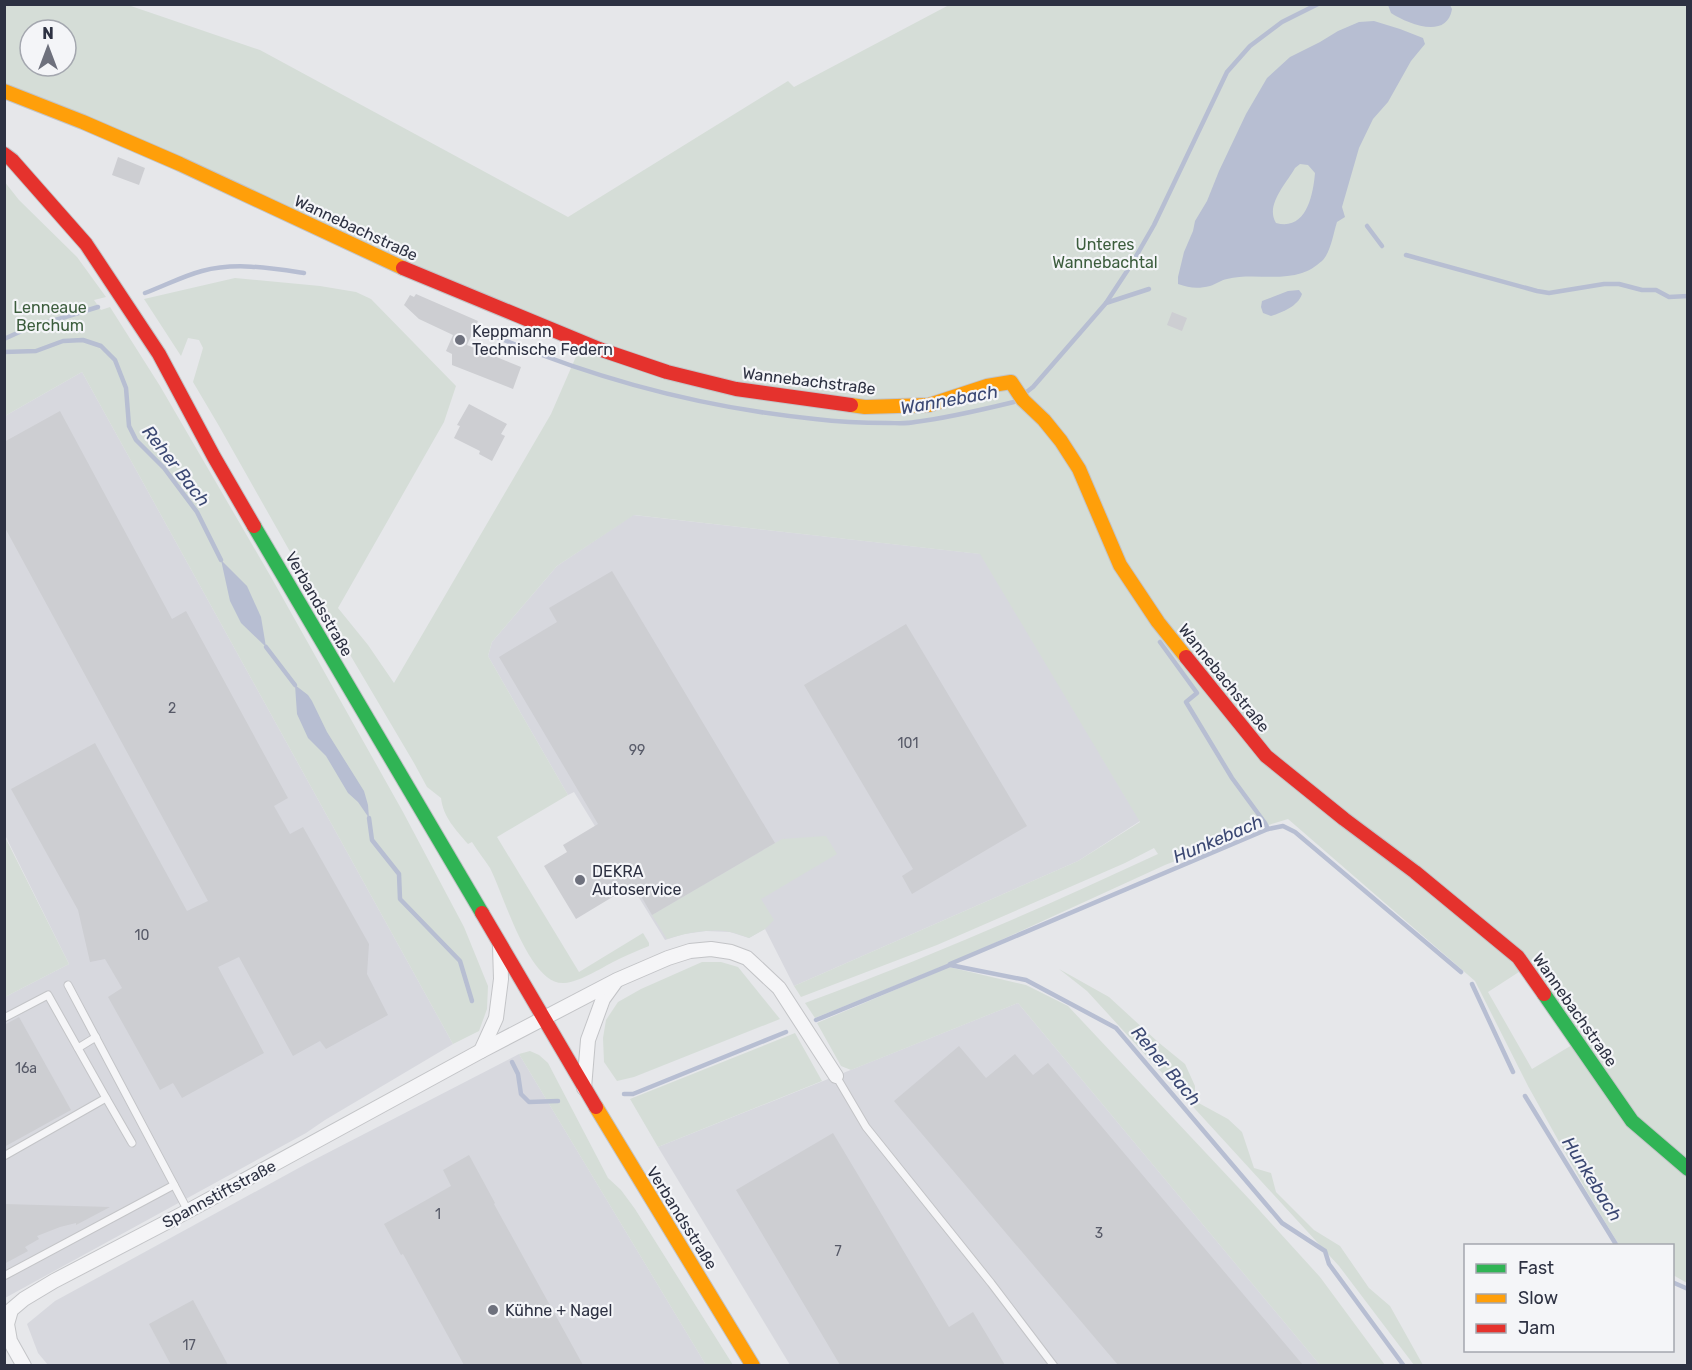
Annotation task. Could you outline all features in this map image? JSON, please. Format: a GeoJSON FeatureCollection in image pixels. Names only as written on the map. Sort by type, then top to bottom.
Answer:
{"type":"FeatureCollection","features":[{"type":"Feature","properties":{"kind":"street","name":"Wannebachstraße"},"geometry":{"type":"LineString","coordinates":[[4,91],[180,164],[381,259],[599,349],[667,372],[736,389],[865,407],[929,405],[987,386],[1011,382],[1023,400],[1044,420],[1061,441],[1079,469],[1120,565],[1152,614],[1266,756],[1415,872],[1518,957],[1632,1121],[1688,1169]]}},
{"type":"Feature","properties":{"kind":"street","name":"Verbandsstraße"},"geometry":{"type":"LineString","coordinates":[[4,154],[12,160],[86,244],[159,354],[214,457],[430,827],[457,869],[584,1088],[753,1365]]}},
{"type":"Feature","properties":{"kind":"street"},"geometry":{"type":"LineString","coordinates":[[481,1052],[496,1018],[501,979],[500,946]]}},
{"type":"Feature","properties":{"kind":"street"},"geometry":{"type":"LineString","coordinates":[[584,1088],[588,1040],[603,999],[617,980],[668,958],[690,951],[711,949],[731,952],[747,958],[779,988],[836,1076]]}},
{"type":"Feature","properties":{"kind":"street","name":"Spannstiftstraße"},"geometry":{"type":"LineString","coordinates":[[24,1365],[10,1341],[7,1324],[11,1310],[24,1299],[617,980]]}},
{"type":"Feature","properties":{"kind":"lane"},"geometry":{"type":"LineString","coordinates":[[68,985],[188,1211]]}},
{"type":"Feature","properties":{"kind":"lane"},"geometry":{"type":"LineString","coordinates":[[4,1018],[48,995],[132,1143]]}},
{"type":"Feature","properties":{"kind":"lane"},"geometry":{"type":"LineString","coordinates":[[78,1048],[96,1037]]}},
{"type":"Feature","properties":{"kind":"lane"},"geometry":{"type":"LineString","coordinates":[[836,1076],[866,1127],[1054,1365]]}},
{"type":"Feature","properties":{"kind":"lane"},"geometry":{"type":"LineString","coordinates":[[4,1156],[106,1098]]}},
{"type":"Feature","properties":{"kind":"lane"},"geometry":{"type":"LineString","coordinates":[[4,1276],[174,1185]]}},
{"type":"Feature","properties":{"kind":"shaded area"},"geometry":{"type":"Polygon","coordinates":[[[82,372],[453,1044],[306,1133],[5,1298],[5,997],[69,964],[5,835],[5,416],[82,372]]]}},
{"type":"Feature","properties":{"kind":"shaded area"},"geometry":{"type":"Polygon","coordinates":[[[633,515],[981,554],[1140,821],[1078,861],[794,986],[765,929],[749,938],[730,932],[706,931],[665,940],[574,792],[568,795],[488,656],[492,642],[557,566],[633,515]]]}},
{"type":"Feature","properties":{"kind":"shaded area"},"geometry":{"type":"Polygon","coordinates":[[[1018,1003],[1320,1365],[790,1365],[658,1147],[1018,1003]]]}},
{"type":"Feature","properties":{"kind":"shaded area"},"geometry":{"type":"Polygon","coordinates":[[[519,1054],[706,1365],[48,1365],[38,1353],[27,1324],[55,1301],[306,1164],[519,1054]]]}},
{"type":"Feature","properties":{"kind":"green space","name":"Unteres Wannebachtal"},"geometry":{"type":"Polygon","coordinates":[[[4,5],[128,5],[260,50],[568,217],[788,81],[794,87],[949,5],[1687,5],[1687,1169],[1632,1121],[1581,1058],[1628,1125],[1687,1176],[1687,1283],[1674,1276],[1674,1244],[1618,1244],[1528,1086],[1475,981],[1288,819],[1165,865],[953,962],[815,1018],[805,1003],[983,932],[1158,854],[1154,848],[1125,863],[937,945],[801,997],[794,986],[1078,861],[1140,822],[980,554],[634,515],[557,566],[492,642],[488,656],[568,795],[497,837],[579,972],[643,933],[649,946],[578,980],[564,983],[551,980],[529,955],[490,868],[472,842],[468,844],[451,823],[444,811],[441,798],[427,787],[193,382],[203,348],[199,340],[188,338],[181,356],[144,299],[235,278],[320,286],[356,292],[371,299],[456,386],[444,422],[338,608],[368,645],[394,683],[551,414],[581,345],[666,376],[736,393],[865,410],[929,408],[987,388],[1006,387],[1041,424],[1076,472],[1114,558],[1120,552],[1084,466],[1051,420],[1027,397],[1015,379],[987,384],[928,401],[865,404],[737,386],[667,369],[601,345],[291,212],[85,117],[5,87],[4,5]],[[1522,970],[1488,992],[1532,1069],[1572,1045],[1522,970]]]}},
{"type":"Feature","properties":{"kind":"green space","name":"Lenneaue Berchum"},"geometry":{"type":"Polygon","coordinates":[[[4,181],[19,200],[77,257],[106,297],[94,300],[101,310],[110,307],[160,386],[403,812],[464,927],[488,986],[487,1009],[479,1031],[453,1044],[82,372],[5,416],[4,181]]]}},
{"type":"Feature","properties":{"kind":"green space"},"geometry":{"type":"Polygon","coordinates":[[[4,835],[69,964],[5,997],[4,997],[4,835]]]}},
{"type":"Feature","properties":{"kind":"green space"},"geometry":{"type":"Polygon","coordinates":[[[826,836],[837,854],[761,899],[774,920],[765,929],[749,938],[732,932],[706,931],[667,939],[652,915],[782,839],[826,836]]]}},
{"type":"Feature","properties":{"kind":"green space"},"geometry":{"type":"Polygon","coordinates":[[[702,962],[721,962],[738,967],[780,1019],[634,1077],[617,1081],[604,1062],[603,1038],[606,1020],[618,1002],[641,989],[702,962]]]}},
{"type":"Feature","properties":{"kind":"green space"},"geometry":{"type":"Polygon","coordinates":[[[949,967],[1026,985],[1068,1006],[1320,1277],[1385,1365],[1320,1365],[1018,1003],[851,1070],[841,1066],[817,1023],[949,967]]]}},
{"type":"Feature","properties":{"kind":"green space"},"geometry":{"type":"Polygon","coordinates":[[[1059,969],[1109,997],[1185,1064],[1195,1086],[1195,1101],[1228,1119],[1242,1132],[1254,1168],[1271,1173],[1276,1192],[1314,1230],[1340,1246],[1369,1288],[1390,1306],[1423,1365],[1414,1365],[1339,1266],[1087,991],[1059,969]]]}},
{"type":"Feature","properties":{"kind":"green space"},"geometry":{"type":"Polygon","coordinates":[[[795,1033],[822,1081],[658,1147],[630,1099],[795,1033]]]}},
{"type":"Feature","properties":{"kind":"green space"},"geometry":{"type":"Polygon","coordinates":[[[530,1051],[548,1063],[608,1178],[621,1190],[635,1209],[733,1365],[706,1365],[519,1054],[530,1051]]]}},
{"type":"Feature","properties":{"kind":"water"},"geometry":{"type":"Polygon","coordinates":[[[1388,5],[1450,5],[1452,9],[1449,19],[1443,24],[1426,27],[1416,25],[1391,13],[1388,5]]]}},
{"type":"Feature","properties":{"kind":"water"},"geometry":{"type":"Polygon","coordinates":[[[1374,21],[1400,29],[1423,38],[1425,44],[1411,61],[1388,102],[1373,119],[1359,148],[1342,207],[1345,217],[1337,222],[1330,248],[1325,257],[1310,270],[1293,275],[1236,277],[1201,288],[1178,284],[1184,252],[1195,221],[1207,201],[1246,114],[1267,78],[1290,57],[1359,22],[1374,21]],[[1300,164],[1295,168],[1278,195],[1273,209],[1276,223],[1294,222],[1306,210],[1315,173],[1308,165],[1300,164]]]}},
{"type":"Feature","properties":{"kind":"water"},"geometry":{"type":"Polygon","coordinates":[[[1299,290],[1302,294],[1300,298],[1290,308],[1271,316],[1263,313],[1262,301],[1288,291],[1299,290]]]}},
{"type":"Feature","properties":{"kind":"water"},"geometry":{"type":"Polygon","coordinates":[[[221,560],[247,586],[261,617],[266,647],[241,623],[230,601],[221,560]]]}},
{"type":"Feature","properties":{"kind":"water"},"geometry":{"type":"Polygon","coordinates":[[[295,685],[312,701],[327,732],[364,791],[369,818],[358,802],[348,793],[326,756],[308,738],[297,714],[295,685]]]}},
{"type":"Feature","properties":{"kind":"building"},"geometry":{"type":"Polygon","coordinates":[[[118,157],[145,168],[139,185],[112,175],[118,157]]]}},
{"type":"Feature","properties":{"kind":"building","name":"Keppmann Technische Federn"},"geometry":{"type":"Polygon","coordinates":[[[416,294],[478,321],[467,345],[521,367],[513,389],[452,365],[452,354],[446,351],[453,335],[419,319],[404,305],[410,295],[414,297],[416,294]]]}},
{"type":"Feature","properties":{"kind":"building"},"geometry":{"type":"Polygon","coordinates":[[[1172,312],[1187,318],[1182,331],[1167,325],[1172,312]]]}},
{"type":"Feature","properties":{"kind":"building"},"geometry":{"type":"Polygon","coordinates":[[[469,404],[507,424],[501,434],[505,436],[492,461],[479,454],[480,451],[454,438],[460,426],[457,425],[469,404]]]}},
{"type":"Feature","properties":{"kind":"building"},"geometry":{"type":"Polygon","coordinates":[[[60,411],[172,619],[186,611],[288,798],[274,806],[290,834],[303,827],[369,944],[367,974],[388,1015],[326,1049],[320,1041],[293,1056],[239,957],[218,967],[264,1053],[182,1098],[173,1083],[160,1090],[108,997],[122,988],[105,959],[90,962],[78,910],[11,789],[95,743],[187,911],[208,901],[4,526],[4,442],[60,411]]]}},
{"type":"Feature","properties":{"kind":"building"},"geometry":{"type":"Polygon","coordinates":[[[612,571],[775,843],[652,915],[634,884],[576,919],[544,866],[567,852],[563,845],[598,824],[499,657],[557,622],[549,608],[612,571]]]}},
{"type":"Feature","properties":{"kind":"building"},"geometry":{"type":"Polygon","coordinates":[[[906,624],[1027,826],[912,894],[902,876],[913,869],[804,685],[906,624]]]}},
{"type":"Feature","properties":{"kind":"building"},"geometry":{"type":"Polygon","coordinates":[[[19,1017],[71,1110],[4,1147],[4,1025],[19,1017]]]}},
{"type":"Feature","properties":{"kind":"building"},"geometry":{"type":"Polygon","coordinates":[[[959,1046],[986,1078],[1015,1054],[1033,1075],[1048,1063],[1303,1365],[1118,1365],[894,1101],[959,1046]]]}},
{"type":"Feature","properties":{"kind":"building"},"geometry":{"type":"Polygon","coordinates":[[[833,1133],[949,1327],[973,1312],[1005,1365],[840,1365],[736,1190],[833,1133]]]}},
{"type":"Feature","properties":{"kind":"building","name":"Kühne + Nagel"},"geometry":{"type":"Polygon","coordinates":[[[469,1155],[583,1365],[464,1365],[384,1224],[451,1186],[443,1170],[469,1155]]]}},
{"type":"Feature","properties":{"kind":"building"},"geometry":{"type":"Polygon","coordinates":[[[4,1204],[110,1207],[76,1225],[76,1223],[60,1227],[37,1236],[39,1239],[25,1247],[28,1251],[4,1264],[4,1204]]]}},
{"type":"Feature","properties":{"kind":"building"},"geometry":{"type":"Polygon","coordinates":[[[193,1300],[228,1365],[171,1365],[149,1324],[193,1300]]]}},
{"type":"Feature","properties":{"kind":"waterway","name":"Wannebach"},"geometry":{"type":"LineString","coordinates":[[1024,394],[1033,387],[1106,303],[1131,265],[1154,225],[1227,72],[1250,46],[1282,22],[1318,4]]}},
{"type":"Feature","properties":{"kind":"waterway"},"geometry":{"type":"LineString","coordinates":[[1367,226],[1382,246]]}},
{"type":"Feature","properties":{"kind":"waterway"},"geometry":{"type":"LineString","coordinates":[[1406,255],[1549,293],[1604,284],[1619,284],[1642,290],[1656,290],[1669,297],[1688,296]]}},
{"type":"Feature","properties":{"kind":"waterway","name":"Wannebach"},"geometry":{"type":"LineString","coordinates":[[145,293],[215,268],[253,267],[304,273]]}},
{"type":"Feature","properties":{"kind":"waterway"},"geometry":{"type":"LineString","coordinates":[[1106,303],[1149,289]]}},
{"type":"Feature","properties":{"kind":"waterway","name":"Wannebach"},"geometry":{"type":"LineString","coordinates":[[4,339],[26,329],[98,307]]}},
{"type":"Feature","properties":{"kind":"waterway","name":"Wannebach"},"geometry":{"type":"LineString","coordinates":[[497,337],[574,366],[653,390],[734,408],[815,419],[860,423],[908,423],[964,413],[1014,402],[1018,399]]}},
{"type":"Feature","properties":{"kind":"waterway","name":"Reher Bach"},"geometry":{"type":"LineString","coordinates":[[4,352],[36,351],[63,341],[83,340],[101,346],[115,360],[126,388],[129,426],[136,440],[164,468],[197,512],[221,560]]}},
{"type":"Feature","properties":{"kind":"waterway"},"geometry":{"type":"LineString","coordinates":[[1160,642],[1197,693],[1186,702],[1232,778],[1268,829]]}},
{"type":"Feature","properties":{"kind":"waterway","name":"Reher Bach"},"geometry":{"type":"LineString","coordinates":[[266,647],[295,685]]}},
{"type":"Feature","properties":{"kind":"waterway","name":"Reher Bach"},"geometry":{"type":"LineString","coordinates":[[369,818],[372,840],[399,874],[400,899],[460,961],[472,1001]]}},
{"type":"Feature","properties":{"kind":"waterway","name":"Hunkebach"},"geometry":{"type":"LineString","coordinates":[[950,964],[1268,829],[1283,826],[1295,832],[1461,972]]}},
{"type":"Feature","properties":{"kind":"waterway","name":"Reher Bach"},"geometry":{"type":"LineString","coordinates":[[816,1020],[950,965],[1026,980],[1116,1028],[1282,1223],[1325,1251],[1329,1264],[1404,1366]]}},
{"type":"Feature","properties":{"kind":"waterway","name":"Hunkebach"},"geometry":{"type":"LineString","coordinates":[[1472,984],[1513,1072]]}},
{"type":"Feature","properties":{"kind":"waterway","name":"Reher Bach"},"geometry":{"type":"LineString","coordinates":[[624,1094],[633,1094],[786,1032]]}},
{"type":"Feature","properties":{"kind":"waterway","name":"Reher Bach"},"geometry":{"type":"LineString","coordinates":[[512,1062],[518,1074],[521,1094],[529,1102],[558,1101]]}},
{"type":"Feature","properties":{"kind":"waterway","name":"Hunkebach"},"geometry":{"type":"LineString","coordinates":[[1525,1096],[1616,1244]]}},
{"type":"Feature","properties":{"kind":"waterway","name":"Hunkebach"},"geometry":{"type":"LineString","coordinates":[[1674,1283],[1688,1289]]}},
{"type":"Feature","properties":{"kind":"traffic: fast"},"geometry":{"type":"LineString","coordinates":[[254,526],[482,913]]}},
{"type":"Feature","properties":{"kind":"traffic: fast"},"geometry":{"type":"LineString","coordinates":[[1544,994],[1632,1121],[1688,1169]]}},
{"type":"Feature","properties":{"kind":"traffic: slow"},"geometry":{"type":"LineString","coordinates":[[4,91],[180,164],[403,268]]}},
{"type":"Feature","properties":{"kind":"traffic: slow"},"geometry":{"type":"LineString","coordinates":[[851,405],[865,407],[929,405],[987,386],[1011,382],[1023,400],[1044,420],[1061,441],[1079,469],[1120,565],[1158,622],[1186,657]]}},
{"type":"Feature","properties":{"kind":"traffic: slow"},"geometry":{"type":"LineString","coordinates":[[596,1107],[753,1366]]}},
{"type":"Feature","properties":{"kind":"traffic: jam"},"geometry":{"type":"LineString","coordinates":[[4,154],[12,160],[86,244],[159,354],[254,526]]}},
{"type":"Feature","properties":{"kind":"traffic: jam"},"geometry":{"type":"LineString","coordinates":[[403,268],[599,349],[667,372],[736,389],[851,405]]}},
{"type":"Feature","properties":{"kind":"traffic: jam"},"geometry":{"type":"LineString","coordinates":[[1186,657],[1266,756],[1415,872],[1518,957],[1544,994]]}},
{"type":"Feature","properties":{"kind":"traffic: jam"},"geometry":{"type":"LineString","coordinates":[[482,913],[596,1107]]}},
{"type":"Feature","properties":{"kind":"place","name":"Keppmann Technische Federn"},"geometry":{"type":"Point","coordinates":[460,340]}},
{"type":"Feature","properties":{"kind":"place","name":"DEKRA Autoservice"},"geometry":{"type":"Point","coordinates":[580,880]}},
{"type":"Feature","properties":{"kind":"place","name":"Kühne + Nagel"},"geometry":{"type":"Point","coordinates":[493,1310]}}]}
